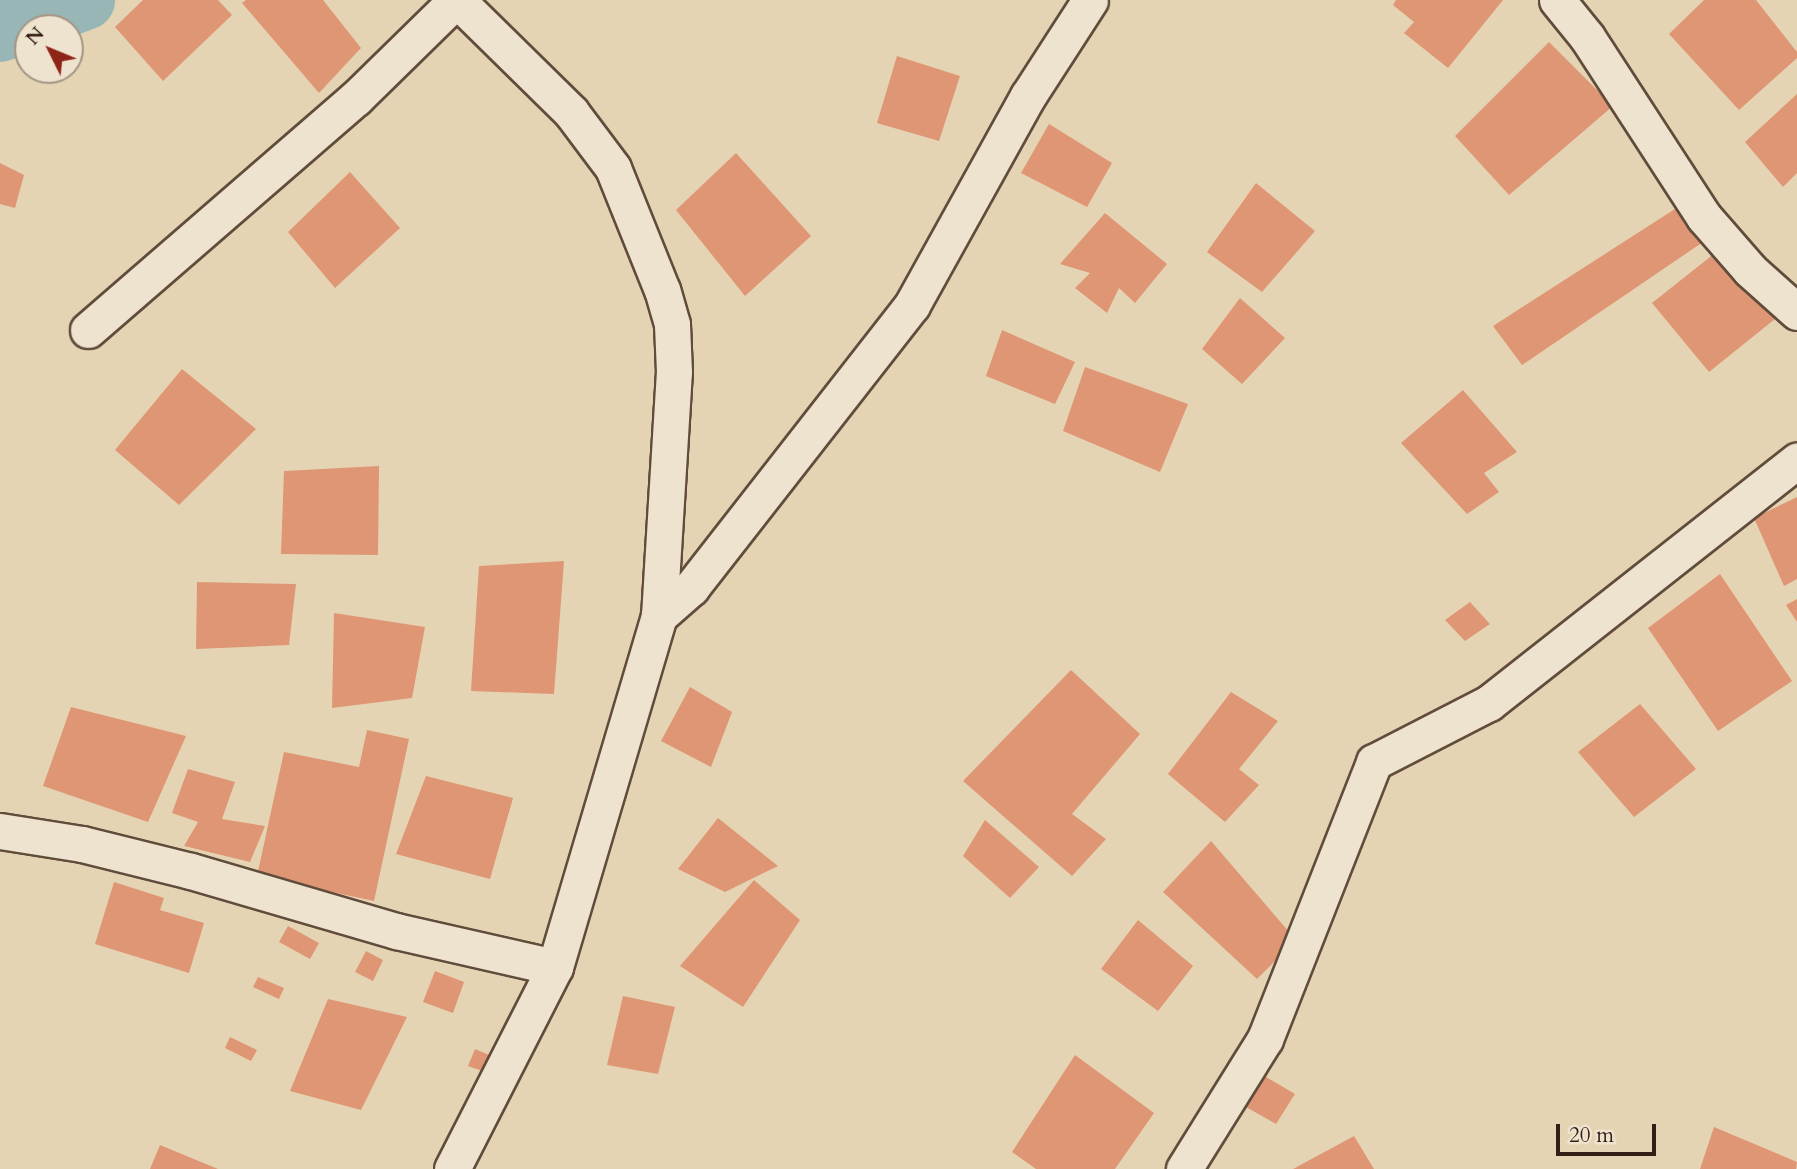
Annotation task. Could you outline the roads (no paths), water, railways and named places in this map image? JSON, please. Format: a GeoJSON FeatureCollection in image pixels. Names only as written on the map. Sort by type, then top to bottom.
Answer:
{"type":"FeatureCollection","features":[{"type":"Feature","properties":{"kind":"street"},"geometry":{"type":"LineString","coordinates":[[88,330],[356,98],[457,0],[571,112],[613,168],[662,290],[672,324],[674,372],[659,616],[555,967],[452,1169]]}},
{"type":"Feature","properties":{"kind":"street"},"geometry":{"type":"LineString","coordinates":[[659,616],[691,588],[912,305],[1028,96],[1090,0]]}},
{"type":"Feature","properties":{"kind":"street"},"geometry":{"type":"LineString","coordinates":[[1558,0],[1594,48],[1704,217],[1750,270],[1797,312]]}},
{"type":"Feature","properties":{"kind":"street"},"geometry":{"type":"LineString","coordinates":[[1184,1169],[1265,1039],[1374,762],[1489,703],[1797,461]]}},
{"type":"Feature","properties":{"kind":"street"},"geometry":{"type":"LineString","coordinates":[[0,831],[155,862],[396,931],[555,967]]}},
{"type":"Feature","properties":{"kind":"waterway"},"geometry":{"type":"LineString","coordinates":[[0,32],[85,0]]}}]}
